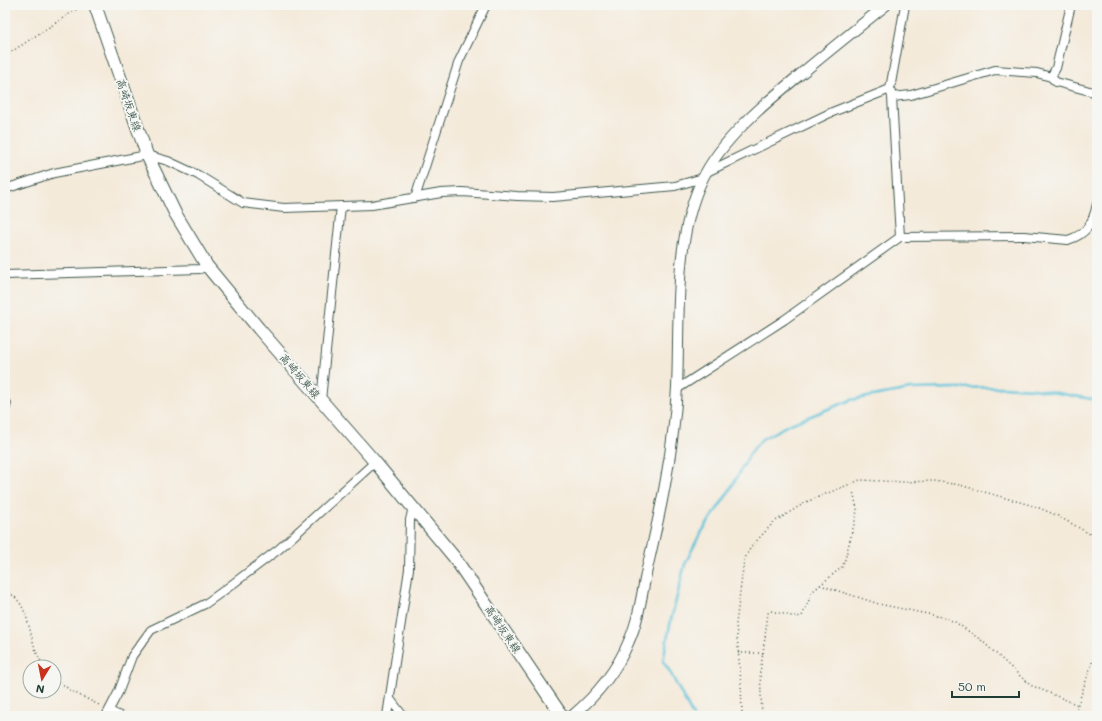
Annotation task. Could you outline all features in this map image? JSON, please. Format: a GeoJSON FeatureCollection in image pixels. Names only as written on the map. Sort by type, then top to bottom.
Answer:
{"type":"FeatureCollection","features":[{"type":"Feature","properties":{"kind":"main road","name":"高崎坂東線"},"geometry":{"type":"LineString","coordinates":[[95,5],[147,155],[174,213],[207,266],[375,462],[454,557],[562,716]]}},
{"type":"Feature","properties":{"kind":"street"},"geometry":{"type":"LineString","coordinates":[[415,198],[459,61],[486,5]]}},
{"type":"Feature","properties":{"kind":"street"},"geometry":{"type":"LineString","coordinates":[[572,716],[582,708],[607,679],[621,658],[634,627],[658,521],[670,452],[677,389],[680,283],[684,244],[692,203],[705,175],[726,143],[761,107],[886,5]]}},
{"type":"Feature","properties":{"kind":"street"},"geometry":{"type":"LineString","coordinates":[[900,237],[891,93],[905,5]]}},
{"type":"Feature","properties":{"kind":"street"},"geometry":{"type":"LineString","coordinates":[[1052,77],[1056,68],[1071,5]]}},
{"type":"Feature","properties":{"kind":"street"},"geometry":{"type":"LineString","coordinates":[[5,189],[54,172],[147,155],[168,161],[198,175],[243,204],[284,208],[372,205],[441,193],[462,192],[553,197],[675,186],[705,175],[830,113],[891,93],[911,95],[995,70],[1037,73],[1052,77],[1056,82],[1097,93]]}},
{"type":"Feature","properties":{"kind":"street"},"geometry":{"type":"LineString","coordinates":[[677,389],[784,320],[900,237],[1024,236],[1068,240],[1075,238],[1088,228],[1096,216],[1097,204]]}},
{"type":"Feature","properties":{"kind":"street"},"geometry":{"type":"LineString","coordinates":[[321,400],[341,206]]}},
{"type":"Feature","properties":{"kind":"street"},"geometry":{"type":"LineString","coordinates":[[5,275],[200,268],[207,266]]}},
{"type":"Feature","properties":{"kind":"street"},"geometry":{"type":"LineString","coordinates":[[120,716],[108,713],[132,656],[151,630],[205,604],[226,589],[279,548],[375,462]]}},
{"type":"Feature","properties":{"kind":"street"},"geometry":{"type":"LineString","coordinates":[[387,716],[409,569],[410,520],[413,507]]}},
{"type":"Feature","properties":{"kind":"street"},"geometry":{"type":"LineString","coordinates":[[390,699],[403,716]]}},
{"type":"Feature","properties":{"kind":"lane"},"geometry":{"type":"LineString","coordinates":[[5,400],[9,403],[5,418]]}},
{"type":"Feature","properties":{"kind":"path"},"geometry":{"type":"LineString","coordinates":[[5,56],[83,5]]}},
{"type":"Feature","properties":{"kind":"path"},"geometry":{"type":"LineString","coordinates":[[742,716],[736,624],[744,560],[751,547],[774,522],[802,504],[860,480],[904,482],[934,481],[960,485],[1042,509],[1097,538]]}},
{"type":"Feature","properties":{"kind":"path"},"geometry":{"type":"LineString","coordinates":[[762,716],[760,672],[768,613],[772,611],[796,617],[802,616],[814,591],[842,567],[856,517],[853,491]]}},
{"type":"Feature","properties":{"kind":"path"},"geometry":{"type":"LineString","coordinates":[[820,585],[879,604],[955,622],[981,640],[1030,685],[1078,705]]}},
{"type":"Feature","properties":{"kind":"path"},"geometry":{"type":"LineString","coordinates":[[5,591],[16,597],[23,606],[34,647],[41,659]]}},
{"type":"Feature","properties":{"kind":"path"},"geometry":{"type":"LineString","coordinates":[[1074,716],[1097,648]]}},
{"type":"Feature","properties":{"kind":"path"},"geometry":{"type":"LineString","coordinates":[[738,653],[763,654]]}},
{"type":"Feature","properties":{"kind":"path"},"geometry":{"type":"LineString","coordinates":[[62,684],[71,691],[108,713]]}},
{"type":"Feature","properties":{"kind":"waterway"},"geometry":{"type":"LineString","coordinates":[[693,716],[663,661],[671,620],[685,564],[699,536],[728,493],[751,452],[762,439],[788,425],[851,400],[911,389],[1003,387],[1034,389],[1097,400]]}}]}
